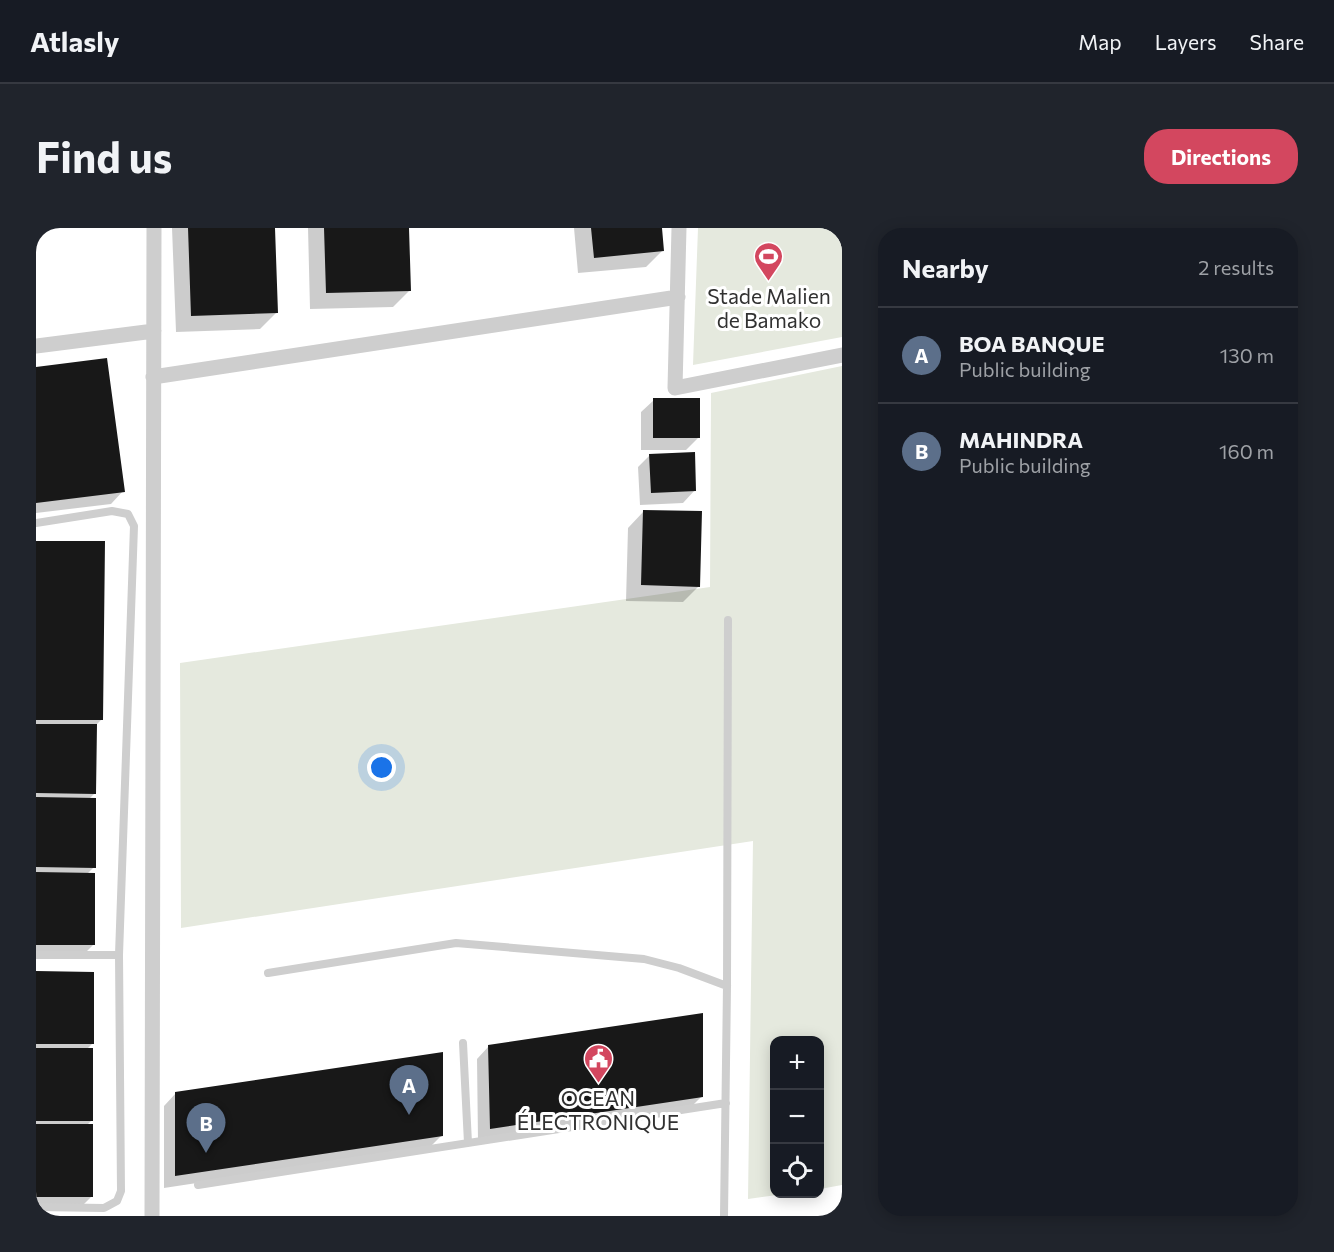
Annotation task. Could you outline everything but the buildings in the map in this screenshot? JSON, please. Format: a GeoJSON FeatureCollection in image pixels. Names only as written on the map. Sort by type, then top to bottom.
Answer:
{"type":"FeatureCollection","features":[{"type":"Feature","properties":{"kind":"street"},"geometry":{"type":"LineString","coordinates":[[152,1216],[153,228]]}},
{"type":"Feature","properties":{"kind":"street"},"geometry":{"type":"LineString","coordinates":[[679,228],[675,387],[842,354]]}},
{"type":"Feature","properties":{"kind":"street"},"geometry":{"type":"LineString","coordinates":[[153,377],[678,297]]}},
{"type":"Feature","properties":{"kind":"street"},"geometry":{"type":"LineString","coordinates":[[36,346],[153,330]]}},
{"type":"Feature","properties":{"kind":"lane"},"geometry":{"type":"LineString","coordinates":[[36,523],[112,511],[128,514],[134,526],[119,955],[121,1191],[117,1201],[104,1208],[36,1207]]}},
{"type":"Feature","properties":{"kind":"lane"},"geometry":{"type":"LineString","coordinates":[[724,1216],[728,620]]}},
{"type":"Feature","properties":{"kind":"lane"},"geometry":{"type":"LineString","coordinates":[[268,973],[456,943],[644,959],[679,968],[727,986]]}},
{"type":"Feature","properties":{"kind":"lane"},"geometry":{"type":"LineString","coordinates":[[36,955],[119,955]]}},
{"type":"Feature","properties":{"kind":"lane"},"geometry":{"type":"LineString","coordinates":[[462,1043],[468,1143]]}},
{"type":"Feature","properties":{"kind":"lane"},"geometry":{"type":"LineString","coordinates":[[198,1185],[726,1103]]}},
{"type":"Feature","properties":{"kind":"shaded area","name":"Stade Malien de Bamako"},"geometry":{"type":"Polygon","coordinates":[[[698,228],[842,228],[842,337],[693,365],[698,228]]]}},
{"type":"Feature","properties":{"kind":"shaded area"},"geometry":{"type":"Polygon","coordinates":[[[842,366],[842,1185],[824,1188],[824,1036],[770,1036],[770,1196],[748,1199],[753,841],[181,928],[180,663],[710,587],[711,393],[842,366]]]}},
{"type":"Feature","properties":{"kind":"place","name":"Stade Malien de Bamako"},"geometry":{"type":"Point","coordinates":[769,282]}},
{"type":"Feature","properties":{"kind":"place","name":"OCEAN ÉLECTRONIQUE"},"geometry":{"type":"Point","coordinates":[598,1084]}},
{"type":"Feature","properties":{"kind":"place","name":"BOA BANQUE"},"geometry":{"type":"Point","coordinates":[409,1115]}},
{"type":"Feature","properties":{"kind":"place","name":"MAHINDRA"},"geometry":{"type":"Point","coordinates":[206,1153]}}]}
